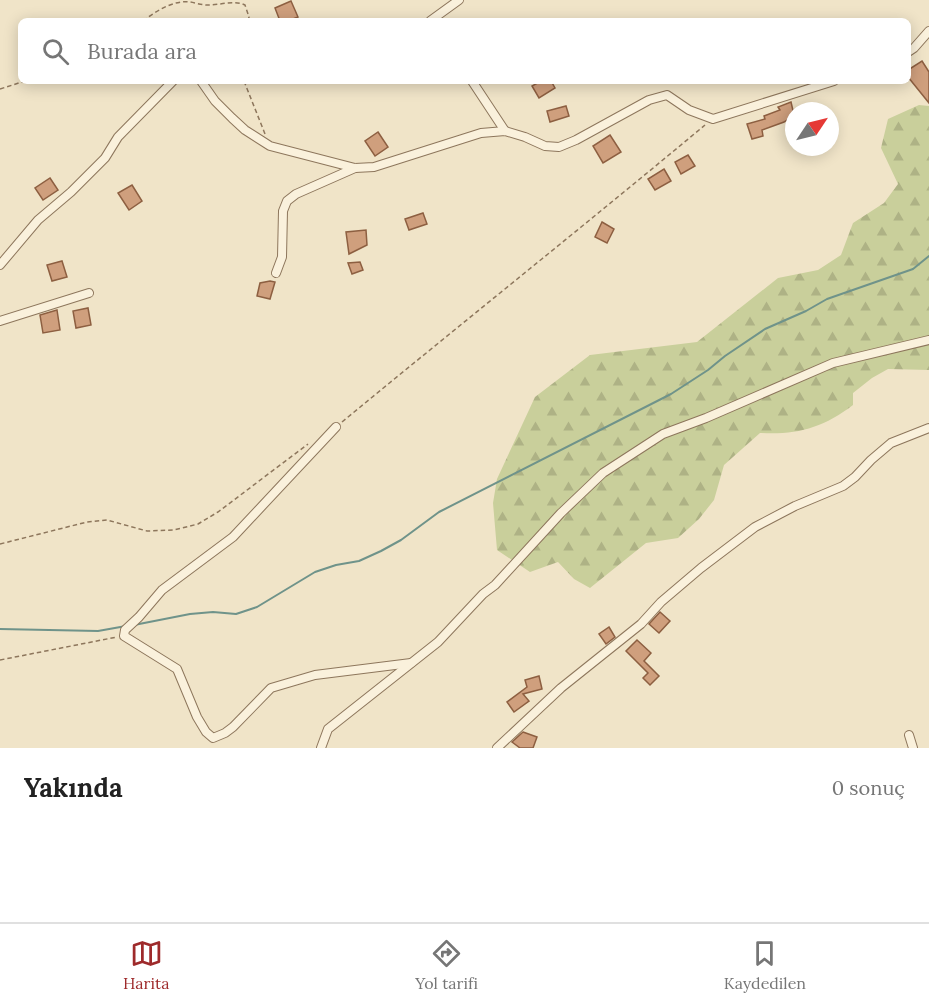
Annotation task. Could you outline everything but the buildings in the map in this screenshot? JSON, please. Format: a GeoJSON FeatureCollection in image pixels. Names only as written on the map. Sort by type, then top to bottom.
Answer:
{"type":"FeatureCollection","features":[{"type":"Feature","properties":{"kind":"street"},"geometry":{"type":"LineString","coordinates":[[434,18],[459,0]]}},
{"type":"Feature","properties":{"kind":"street"},"geometry":{"type":"LineString","coordinates":[[911,50],[929,31]]}},
{"type":"Feature","properties":{"kind":"street"},"geometry":{"type":"LineString","coordinates":[[0,265],[38,220],[71,192],[105,158],[118,137],[170,84]]}},
{"type":"Feature","properties":{"kind":"street"},"geometry":{"type":"LineString","coordinates":[[203,84],[215,101],[244,130],[270,146],[355,168],[374,167],[481,134],[505,131],[545,146],[559,147],[648,100],[667,95],[689,110],[713,119],[824,84]]}},
{"type":"Feature","properties":{"kind":"street"},"geometry":{"type":"LineString","coordinates":[[474,84],[505,131]]}},
{"type":"Feature","properties":{"kind":"street"},"geometry":{"type":"LineString","coordinates":[[276,273],[282,257],[283,211],[287,201],[296,194],[355,168]]}},
{"type":"Feature","properties":{"kind":"street"},"geometry":{"type":"LineString","coordinates":[[0,321],[89,293]]}},
{"type":"Feature","properties":{"kind":"street"},"geometry":{"type":"LineString","coordinates":[[321,748],[328,729],[438,642],[603,472],[663,434],[706,418],[833,363],[929,340]]}},
{"type":"Feature","properties":{"kind":"street"},"geometry":{"type":"LineString","coordinates":[[336,427],[233,537],[162,590],[125,630],[124,636],[177,669],[197,717],[206,732],[213,738],[233,727],[271,688],[315,675],[411,663]]}},
{"type":"Feature","properties":{"kind":"street"},"geometry":{"type":"LineString","coordinates":[[496,748],[561,688],[641,624],[661,602],[700,568],[755,527],[795,506],[843,486],[891,443],[929,428]]}},
{"type":"Feature","properties":{"kind":"street"},"geometry":{"type":"LineString","coordinates":[[909,735],[913,748]]}},
{"type":"Feature","properties":{"kind":"path"},"geometry":{"type":"LineString","coordinates":[[148,18],[175,3],[187,1],[206,5],[240,2],[245,5],[249,18]]}},
{"type":"Feature","properties":{"kind":"path"},"geometry":{"type":"LineString","coordinates":[[0,89],[18,83]]}},
{"type":"Feature","properties":{"kind":"path"},"geometry":{"type":"LineString","coordinates":[[245,84],[270,146]]}},
{"type":"Feature","properties":{"kind":"path"},"geometry":{"type":"LineString","coordinates":[[336,427],[713,119]]}},
{"type":"Feature","properties":{"kind":"path"},"geometry":{"type":"LineString","coordinates":[[0,544],[87,522],[107,520],[147,531],[174,530],[198,524],[218,512],[307,445]]}},
{"type":"Feature","properties":{"kind":"path"},"geometry":{"type":"LineString","coordinates":[[0,660],[124,636]]}},
{"type":"Feature","properties":{"kind":"green space"},"geometry":{"type":"Polygon","coordinates":[[[919,105],[929,106],[929,370],[888,369],[853,393],[853,405],[831,419],[798,431],[760,433],[724,465],[714,500],[699,519],[678,538],[646,543],[590,588],[574,579],[558,562],[530,572],[497,550],[493,503],[497,479],[535,397],[590,355],[697,342],[778,278],[818,270],[841,255],[853,223],[884,203],[898,184],[881,148],[888,119],[919,105]]]}},
{"type":"Feature","properties":{"kind":"waterway"},"geometry":{"type":"LineString","coordinates":[[134,625],[190,614],[213,612],[236,614],[257,607],[315,572],[359,561],[381,551],[401,540],[439,512],[671,394],[765,329],[827,299],[913,269],[929,256]]}},
{"type":"Feature","properties":{"kind":"waterway"},"geometry":{"type":"LineString","coordinates":[[0,629],[98,631],[126,626]]}}]}
